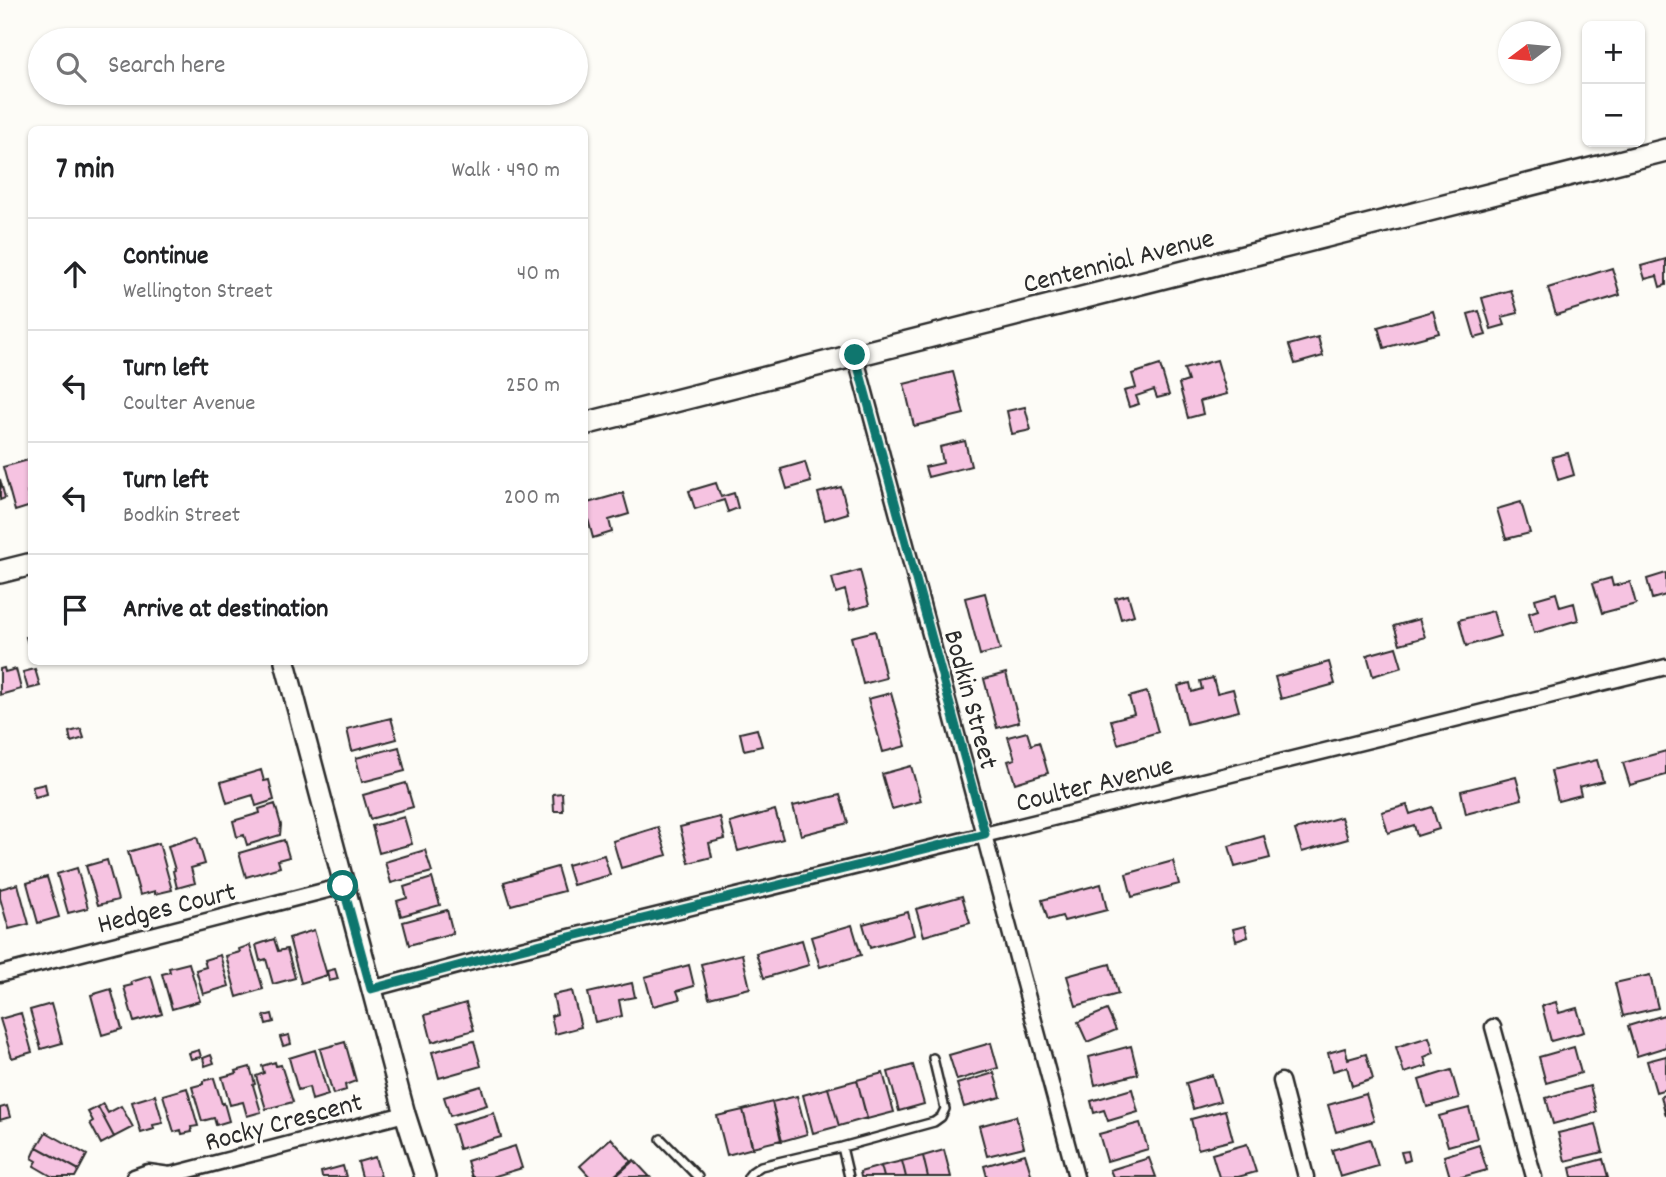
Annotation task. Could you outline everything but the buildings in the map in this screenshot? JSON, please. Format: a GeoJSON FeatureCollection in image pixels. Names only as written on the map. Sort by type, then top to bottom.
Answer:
{"type":"FeatureCollection","features":[{"type":"Feature","properties":{"kind":"main road","name":"Centennial Avenue"},"geometry":{"type":"LineString","coordinates":[[588,423],[1666,150]]}},
{"type":"Feature","properties":{"kind":"main road"},"geometry":{"type":"LineString","coordinates":[[0,572],[28,565]]}},
{"type":"Feature","properties":{"kind":"street","name":"Bodkin Street"},"geometry":{"type":"LineString","coordinates":[[855,355],[1076,1177]]}},
{"type":"Feature","properties":{"kind":"street"},"geometry":{"type":"LineString","coordinates":[[286,665],[371,989],[425,1177]]}},
{"type":"Feature","properties":{"kind":"street","name":"Coulter Avenue"},"geometry":{"type":"LineString","coordinates":[[371,989],[530,947],[1666,667]]}},
{"type":"Feature","properties":{"kind":"street","name":"Hedges Court"},"geometry":{"type":"LineString","coordinates":[[0,974],[343,886]]}},
{"type":"Feature","properties":{"kind":"street"},"geometry":{"type":"LineString","coordinates":[[1493,1027],[1534,1177]]}},
{"type":"Feature","properties":{"kind":"street"},"geometry":{"type":"LineString","coordinates":[[1281,1081],[1306,1177]]}},
{"type":"Feature","properties":{"kind":"street","name":"Rocky Crescent"},"geometry":{"type":"LineString","coordinates":[[134,1177],[148,1172],[170,1175],[405,1114]]}},
{"type":"Feature","properties":{"kind":"lane"},"geometry":{"type":"LineString","coordinates":[[748,1177],[761,1166],[934,1122],[941,1117],[944,1101],[933,1058]]}},
{"type":"Feature","properties":{"kind":"lane"},"geometry":{"type":"LineString","coordinates":[[661,1139],[698,1177]]}},
{"type":"Feature","properties":{"kind":"lane"},"geometry":{"type":"LineString","coordinates":[[842,1147],[849,1177]]}},
{"type":"Feature","properties":{"kind":"route"},"geometry":{"type":"LineString","coordinates":[[343,886],[371,989],[985,834],[855,355]]}}]}
